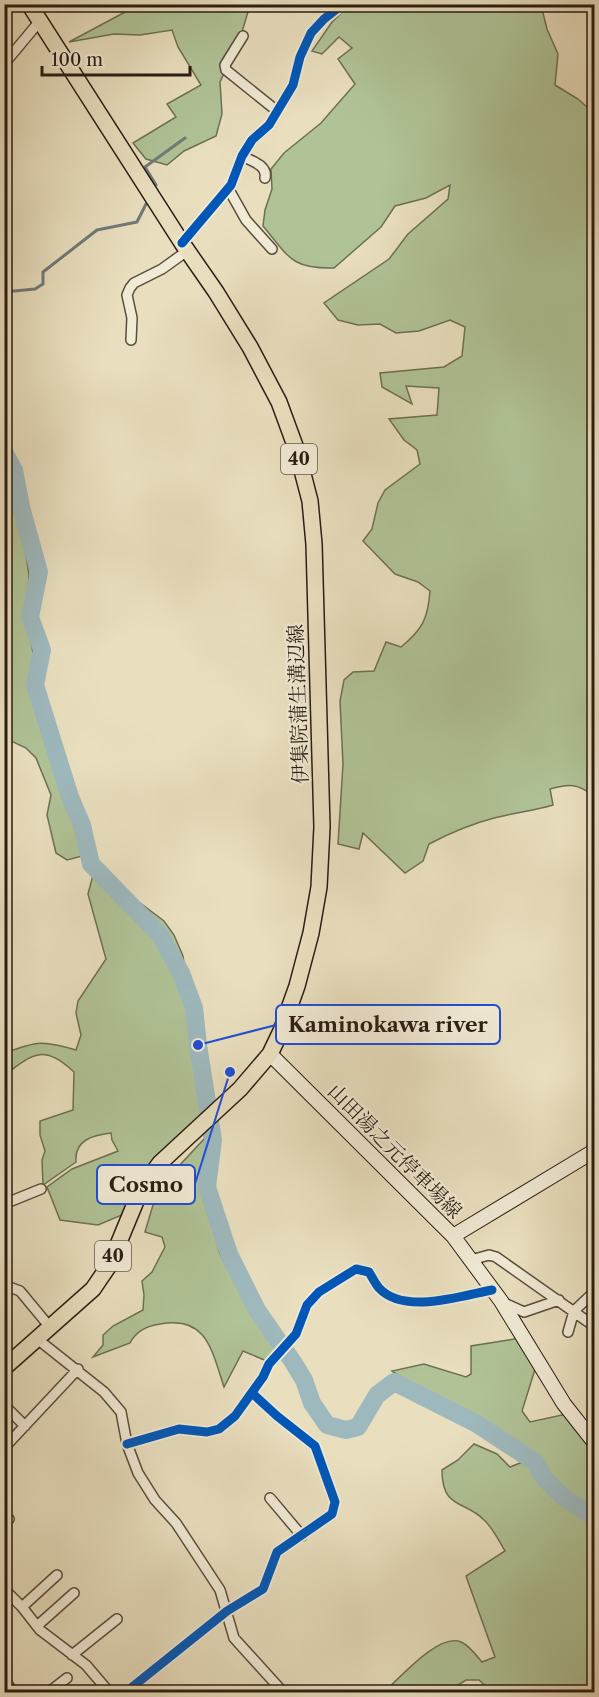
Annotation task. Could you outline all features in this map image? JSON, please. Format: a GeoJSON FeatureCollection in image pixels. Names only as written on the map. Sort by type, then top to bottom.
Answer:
{"type":"FeatureCollection","features":[{"type":"Feature","properties":{"kind":"main road","name":"伊集院蒲生溝辺線"},"geometry":{"type":"LineString","coordinates":[[4,1368],[48,1326],[93,1289],[110,1264],[141,1189],[160,1163],[240,1089],[270,1054],[297,986],[311,933],[319,887],[322,827],[314,544],[310,501],[297,451],[279,402],[250,347],[29,4]]}},
{"type":"Feature","properties":{"kind":"main road","name":"山田湯之元停車場線"},"geometry":{"type":"LineString","coordinates":[[270,1054],[453,1236],[594,1151]]}},
{"type":"Feature","properties":{"kind":"main road"},"geometry":{"type":"LineString","coordinates":[[453,1236],[497,1296],[564,1404],[594,1442]]}},
{"type":"Feature","properties":{"kind":"street"},"geometry":{"type":"LineString","coordinates":[[131,340],[132,318],[127,295],[130,288],[134,282],[162,269],[184,247],[228,188],[252,140],[269,125],[293,85],[300,57],[311,33],[324,18],[343,4]]}},
{"type":"Feature","properties":{"kind":"street"},"geometry":{"type":"LineString","coordinates":[[4,63],[39,22]]}},
{"type":"Feature","properties":{"kind":"street"},"geometry":{"type":"LineString","coordinates":[[243,36],[225,65],[226,69],[277,111]]}},
{"type":"Feature","properties":{"kind":"street"},"geometry":{"type":"LineString","coordinates":[[242,156],[264,168],[265,178]]}},
{"type":"Feature","properties":{"kind":"street"},"geometry":{"type":"LineString","coordinates":[[228,188],[246,220],[272,249]]}},
{"type":"Feature","properties":{"kind":"street"},"geometry":{"type":"LineString","coordinates":[[4,1204],[40,1189]]}},
{"type":"Feature","properties":{"kind":"street"},"geometry":{"type":"LineString","coordinates":[[471,1260],[489,1255],[496,1257],[594,1326]]}},
{"type":"Feature","properties":{"kind":"street"},"geometry":{"type":"LineString","coordinates":[[127,1444],[178,1429],[207,1432],[219,1429],[235,1416],[269,1364],[296,1334],[307,1305],[319,1292],[356,1269],[369,1272],[380,1289],[393,1298],[413,1303],[497,1296],[524,1311],[559,1300]]}},
{"type":"Feature","properties":{"kind":"street"},"geometry":{"type":"LineString","coordinates":[[4,1285],[20,1292],[48,1326]]}},
{"type":"Feature","properties":{"kind":"street"},"geometry":{"type":"LineString","coordinates":[[568,1332],[574,1311],[594,1292]]}},
{"type":"Feature","properties":{"kind":"street"},"geometry":{"type":"LineString","coordinates":[[36,1338],[78,1369],[104,1392],[121,1412],[127,1444],[138,1473],[155,1500],[176,1523],[220,1590],[234,1638],[283,1692]]}},
{"type":"Feature","properties":{"kind":"street"},"geometry":{"type":"LineString","coordinates":[[4,1448],[78,1369]]}},
{"type":"Feature","properties":{"kind":"street"},"geometry":{"type":"LineString","coordinates":[[126,1692],[228,1611],[263,1589],[277,1552],[332,1514],[336,1502],[315,1446],[252,1393]]}},
{"type":"Feature","properties":{"kind":"street"},"geometry":{"type":"LineString","coordinates":[[4,1405],[25,1426]]}},
{"type":"Feature","properties":{"kind":"street"},"geometry":{"type":"LineString","coordinates":[[270,1498],[302,1536]]}},
{"type":"Feature","properties":{"kind":"street"},"geometry":{"type":"LineString","coordinates":[[22,1607],[57,1575]]}},
{"type":"Feature","properties":{"kind":"street"},"geometry":{"type":"LineString","coordinates":[[4,1589],[37,1626],[86,1665],[109,1692]]}},
{"type":"Feature","properties":{"kind":"street"},"geometry":{"type":"LineString","coordinates":[[37,1626],[74,1593]]}},
{"type":"Feature","properties":{"kind":"street"},"geometry":{"type":"LineString","coordinates":[[72,1655],[117,1618]]}},
{"type":"Feature","properties":{"kind":"street"},"geometry":{"type":"LineString","coordinates":[[49,1692],[67,1678]]}},
{"type":"Feature","properties":{"kind":"street"},"geometry":{"type":"LineString","coordinates":[[4,1679],[13,1692]]}},
{"type":"Feature","properties":{"kind":"green space"},"geometry":{"type":"Polygon","coordinates":[[[145,5],[250,5],[239,42],[220,82],[222,114],[216,136],[184,151],[167,165],[146,159],[133,143],[176,117],[167,104],[201,85],[178,47],[172,30],[140,35],[114,34],[69,42],[127,11],[145,5]]]}},
{"type":"Feature","properties":{"kind":"green space"},"geometry":{"type":"Polygon","coordinates":[[[350,5],[541,5],[547,29],[558,54],[555,85],[578,99],[594,113],[594,796],[574,786],[550,789],[553,805],[485,820],[445,836],[429,844],[423,861],[405,873],[363,833],[359,849],[338,844],[343,764],[340,701],[344,680],[353,672],[374,671],[386,642],[401,647],[414,635],[423,623],[429,601],[430,591],[418,582],[395,574],[363,541],[372,529],[378,503],[385,490],[420,464],[417,450],[404,440],[389,419],[437,415],[439,388],[406,386],[412,404],[382,387],[380,373],[444,367],[462,356],[465,327],[450,320],[419,331],[396,333],[380,324],[358,325],[338,320],[324,303],[389,259],[408,234],[448,199],[450,185],[426,198],[395,206],[381,227],[334,268],[308,266],[292,259],[263,226],[265,210],[272,189],[271,169],[284,153],[321,123],[355,84],[338,59],[352,48],[339,37],[322,54],[312,51],[332,22],[350,5]]]}},
{"type":"Feature","properties":{"kind":"green space"},"geometry":{"type":"Polygon","coordinates":[[[4,478],[25,549],[29,575],[26,620],[36,666],[67,799],[90,854],[67,860],[56,853],[47,815],[51,795],[36,758],[26,748],[9,740],[5,733],[4,478]]]}},
{"type":"Feature","properties":{"kind":"green space"},"geometry":{"type":"Polygon","coordinates":[[[100,870],[164,921],[174,935],[183,956],[203,1116],[122,1215],[98,1225],[60,1220],[47,1187],[72,1169],[118,1151],[111,1133],[86,1140],[78,1148],[76,1162],[43,1185],[42,1160],[45,1151],[40,1135],[40,1121],[73,1110],[74,1072],[55,1058],[40,1055],[24,1061],[5,1075],[5,1053],[40,1043],[76,1050],[81,1035],[76,1013],[78,1001],[106,959],[88,894],[93,875],[100,870]]]}},
{"type":"Feature","properties":{"kind":"green space"},"geometry":{"type":"Polygon","coordinates":[[[206,1137],[208,1151],[203,1190],[220,1254],[259,1326],[279,1353],[269,1362],[243,1351],[224,1387],[211,1349],[198,1330],[188,1325],[176,1323],[150,1326],[138,1332],[130,1343],[93,1357],[103,1345],[103,1335],[113,1326],[143,1310],[142,1281],[152,1272],[165,1247],[162,1237],[145,1232],[153,1205],[164,1182],[206,1137]]]}},
{"type":"Feature","properties":{"kind":"green space"},"geometry":{"type":"Polygon","coordinates":[[[521,1338],[536,1366],[522,1411],[530,1422],[571,1413],[594,1443],[594,1692],[492,1692],[479,1680],[466,1680],[447,1692],[384,1692],[420,1658],[442,1644],[452,1641],[461,1642],[470,1648],[482,1662],[495,1657],[466,1576],[505,1551],[484,1520],[450,1498],[443,1483],[442,1470],[458,1460],[474,1444],[497,1454],[510,1467],[525,1461],[472,1420],[430,1398],[392,1371],[424,1364],[466,1377],[471,1374],[471,1346],[521,1338]]]}},
{"type":"Feature","properties":{"kind":"waterway"},"geometry":{"type":"LineString","coordinates":[[156,185],[145,167],[185,138]]}},
{"type":"Feature","properties":{"kind":"waterway"},"geometry":{"type":"LineString","coordinates":[[4,292],[35,289],[43,284],[43,272],[97,230],[137,222],[146,204]]}},
{"type":"Feature","properties":{"kind":"waterway"},"geometry":{"type":"LineString","coordinates":[[4,452],[14,470],[21,507],[39,572],[30,617],[42,650],[35,685],[70,797],[82,825],[91,864],[160,935],[181,973],[194,1008],[213,1140],[207,1187],[229,1254],[257,1310],[304,1380],[312,1403],[327,1425],[346,1430],[358,1427],[377,1395],[394,1382],[477,1424],[535,1462],[544,1478],[562,1496],[594,1517]]}},
{"type":"Feature","properties":{"kind":"cycle path"},"geometry":{"type":"LineString","coordinates":[[182,243],[231,185],[242,156],[252,140],[269,125],[293,85],[300,57],[311,33],[343,4]]}},
{"type":"Feature","properties":{"kind":"cycle path"},"geometry":{"type":"LineString","coordinates":[[127,1444],[179,1429],[207,1432],[219,1429],[235,1416],[263,1377],[269,1364],[296,1334],[307,1305],[319,1292],[356,1269],[369,1272],[379,1288],[403,1301],[433,1301],[492,1290]]}},
{"type":"Feature","properties":{"kind":"cycle path"},"geometry":{"type":"LineString","coordinates":[[126,1692],[227,1611],[263,1589],[277,1552],[332,1514],[335,1502],[315,1446],[252,1393]]}},
{"type":"Feature","properties":{"kind":"place","name":"Kaminokawa river"},"geometry":{"type":"Point","coordinates":[198,1045]}},
{"type":"Feature","properties":{"kind":"place","name":"Cosmo"},"geometry":{"type":"Point","coordinates":[230,1072]}}]}
